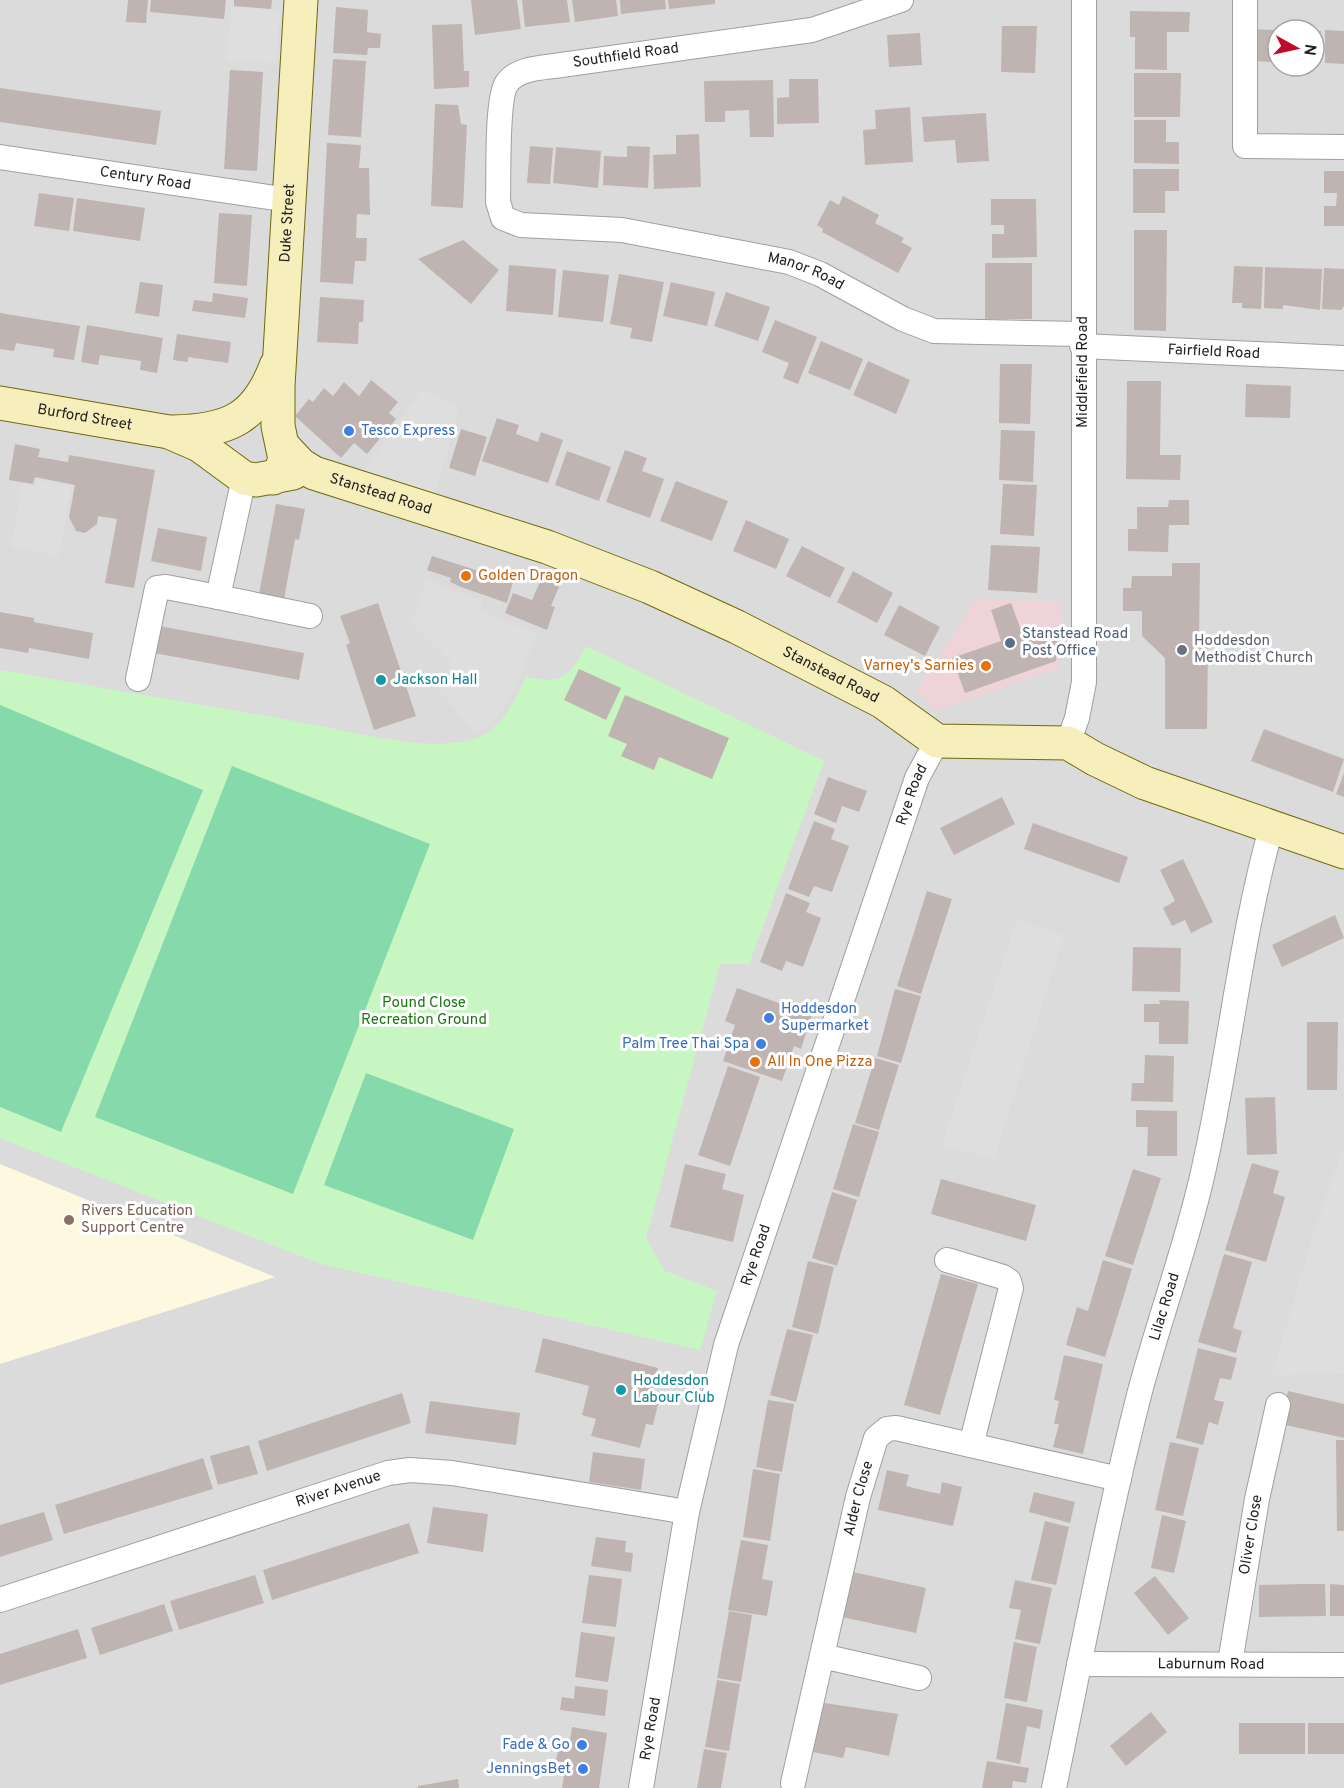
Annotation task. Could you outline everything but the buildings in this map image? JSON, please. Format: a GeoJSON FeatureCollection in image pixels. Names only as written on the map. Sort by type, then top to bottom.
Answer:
{"type":"FeatureCollection","features":[{"type":"Feature","properties":{"kind":"street","name":"Duke Street"},"geometry":{"type":"LineString","coordinates":[[284,447],[278,426],[280,356],[301,0]]}},
{"type":"Feature","properties":{"kind":"street","name":"Southfield Road"},"geometry":{"type":"LineString","coordinates":[[521,225],[503,218],[498,202],[502,100],[507,83],[513,77],[554,66],[812,30],[901,0]]}},
{"type":"Feature","properties":{"kind":"street","name":"Middlefield Road"},"geometry":{"type":"LineString","coordinates":[[1068,742],[1077,718],[1084,682],[1082,340],[1084,0]]}},
{"type":"Feature","properties":{"kind":"street"},"geometry":{"type":"LineString","coordinates":[[1245,0],[1245,146],[1344,147]]}},
{"type":"Feature","properties":{"kind":"street","name":"Century Road"},"geometry":{"type":"LineString","coordinates":[[0,158],[289,200]]}},
{"type":"Feature","properties":{"kind":"street","name":"Manor Road"},"geometry":{"type":"LineString","coordinates":[[521,225],[622,230],[768,256],[820,274],[903,319],[934,331],[1082,340]]}},
{"type":"Feature","properties":{"kind":"street","name":"Fairfield Road"},"geometry":{"type":"LineString","coordinates":[[1082,340],[1344,358]]}},
{"type":"Feature","properties":{"kind":"street","name":"Burford Street"},"geometry":{"type":"LineString","coordinates":[[0,403],[169,432],[200,431],[232,423],[245,415],[263,394],[280,356]]}},
{"type":"Feature","properties":{"kind":"street","name":"Burford Street"},"geometry":{"type":"LineString","coordinates":[[169,432],[199,445],[259,478]]}},
{"type":"Feature","properties":{"kind":"street"},"geometry":{"type":"LineString","coordinates":[[284,447],[301,465],[314,473]]}},
{"type":"Feature","properties":{"kind":"street"},"geometry":{"type":"LineString","coordinates":[[259,478],[281,470],[285,459],[284,447]]}},
{"type":"Feature","properties":{"kind":"street"},"geometry":{"type":"LineString","coordinates":[[259,478],[314,473]]}},
{"type":"Feature","properties":{"kind":"street","name":"Stanstead Road"},"geometry":{"type":"LineString","coordinates":[[314,473],[547,547],[650,587],[737,627],[883,702],[937,741]]}},
{"type":"Feature","properties":{"kind":"street"},"geometry":{"type":"LineString","coordinates":[[218,597],[259,478]]}},
{"type":"Feature","properties":{"kind":"street"},"geometry":{"type":"LineString","coordinates":[[138,679],[158,588],[166,587],[310,616]]}},
{"type":"Feature","properties":{"kind":"street"},"geometry":{"type":"LineString","coordinates":[[937,741],[1068,742],[1095,759],[1144,783],[1272,825],[1344,852]]}},
{"type":"Feature","properties":{"kind":"street","name":"Rye Road"},"geometry":{"type":"LineString","coordinates":[[641,1788],[687,1512],[705,1430],[734,1321],[917,778],[937,741]]}},
{"type":"Feature","properties":{"kind":"street","name":"Lilac Road"},"geometry":{"type":"LineString","coordinates":[[1054,1788],[1119,1479],[1153,1343],[1178,1267],[1201,1183],[1218,1103],[1248,922],[1272,825]]}},
{"type":"Feature","properties":{"kind":"street"},"geometry":{"type":"LineString","coordinates":[[946,1260],[1003,1277],[1009,1281],[1011,1288],[971,1445]]}},
{"type":"Feature","properties":{"kind":"street","name":"Oliver Close"},"geometry":{"type":"LineString","coordinates":[[1230,1663],[1259,1488],[1278,1406]]}},
{"type":"Feature","properties":{"kind":"street","name":"Alder Close"},"geometry":{"type":"LineString","coordinates":[[793,1783],[858,1497],[876,1438],[887,1429],[896,1428],[1119,1479]]}},
{"type":"Feature","properties":{"kind":"street","name":"River Avenue"},"geometry":{"type":"LineString","coordinates":[[0,1600],[388,1473],[410,1470],[452,1473],[687,1512]]}},
{"type":"Feature","properties":{"kind":"street"},"geometry":{"type":"LineString","coordinates":[[822,1656],[919,1678]]}},
{"type":"Feature","properties":{"kind":"street","name":"Laburnum Road"},"geometry":{"type":"LineString","coordinates":[[1079,1664],[1344,1665]]}},
{"type":"Feature","properties":{"kind":"shaded area"},"geometry":{"type":"Polygon","coordinates":[[[0,0],[1344,0],[1344,1788],[0,1788],[0,0]]]}},
{"type":"Feature","properties":{"kind":"shaded area"},"geometry":{"type":"Polygon","coordinates":[[[231,7],[280,11],[276,63],[227,60],[231,7]]]}},
{"type":"Feature","properties":{"kind":"shaded area"},"geometry":{"type":"Polygon","coordinates":[[[422,389],[459,409],[433,503],[358,480],[422,389]]]}},
{"type":"Feature","properties":{"kind":"shaded area"},"geometry":{"type":"Polygon","coordinates":[[[37,480],[72,486],[59,556],[11,547],[22,485],[36,487],[37,480]]]}},
{"type":"Feature","properties":{"kind":"shaded area"},"geometry":{"type":"Polygon","coordinates":[[[427,579],[483,601],[481,611],[537,634],[509,701],[489,725],[477,734],[436,687],[453,664],[412,624],[427,579]]]}},
{"type":"Feature","properties":{"kind":"shaded area"},"geometry":{"type":"Polygon","coordinates":[[[976,599],[1058,601],[1062,609],[1059,668],[936,711],[917,690],[976,599]]]}},
{"type":"Feature","properties":{"kind":"shaded area"},"geometry":{"type":"Polygon","coordinates":[[[1017,920],[1064,936],[994,1159],[942,1145],[1017,920]]]}},
{"type":"Feature","properties":{"kind":"shaded area"},"geometry":{"type":"Polygon","coordinates":[[[1344,1145],[1344,1374],[1272,1375],[1310,1245],[1344,1145]]]}},
{"type":"Feature","properties":{"kind":"shaded area","name":"Rivers Education Support Centre"},"geometry":{"type":"Polygon","coordinates":[[[0,1164],[275,1277],[0,1364],[0,1164]]]}},
{"type":"Feature","properties":{"kind":"green space","name":"Pound Close Recreation Ground"},"geometry":{"type":"Polygon","coordinates":[[[586,646],[824,761],[749,964],[720,964],[646,1238],[665,1271],[717,1291],[700,1350],[321,1264],[0,1138],[0,670],[388,739],[432,744],[471,740],[491,731],[505,715],[526,677],[548,680],[563,676],[575,665],[586,646]]]}},
{"type":"Feature","properties":{"kind":"green space"},"geometry":{"type":"Polygon","coordinates":[[[0,705],[203,790],[61,1132],[0,1107],[0,705]]]}},
{"type":"Feature","properties":{"kind":"green space"},"geometry":{"type":"Polygon","coordinates":[[[232,766],[430,844],[293,1194],[95,1117],[232,766]]]}},
{"type":"Feature","properties":{"kind":"green space"},"geometry":{"type":"Polygon","coordinates":[[[366,1073],[514,1129],[473,1240],[324,1185],[366,1073]]]}},
{"type":"Feature","properties":{"kind":"place","name":"Tesco Express"},"geometry":{"type":"Point","coordinates":[349,431]}},
{"type":"Feature","properties":{"kind":"place","name":"Golden Dragon"},"geometry":{"type":"Point","coordinates":[466,576]}},
{"type":"Feature","properties":{"kind":"place","name":"Stanstead Road Post Office"},"geometry":{"type":"Point","coordinates":[1010,643]}},
{"type":"Feature","properties":{"kind":"place","name":"Hoddesdon Methodist Church"},"geometry":{"type":"Point","coordinates":[1182,650]}},
{"type":"Feature","properties":{"kind":"place","name":"Varney's Sarnies"},"geometry":{"type":"Point","coordinates":[986,666]}},
{"type":"Feature","properties":{"kind":"place","name":"Jackson Hall"},"geometry":{"type":"Point","coordinates":[381,680]}},
{"type":"Feature","properties":{"kind":"place","name":"Hoddesdon Supermarket"},"geometry":{"type":"Point","coordinates":[769,1018]}},
{"type":"Feature","properties":{"kind":"place","name":"Palm Tree Thai Spa"},"geometry":{"type":"Point","coordinates":[761,1044]}},
{"type":"Feature","properties":{"kind":"place","name":"All In One Pizza"},"geometry":{"type":"Point","coordinates":[755,1062]}},
{"type":"Feature","properties":{"kind":"place","name":"Rivers Education Support Centre"},"geometry":{"type":"Point","coordinates":[69,1220]}},
{"type":"Feature","properties":{"kind":"place","name":"Hoddesdon Labour Club"},"geometry":{"type":"Point","coordinates":[621,1390]}},
{"type":"Feature","properties":{"kind":"place","name":"Fade & Go"},"geometry":{"type":"Point","coordinates":[582,1745]}},
{"type":"Feature","properties":{"kind":"place","name":"JenningsBet"},"geometry":{"type":"Point","coordinates":[583,1769]}}]}
